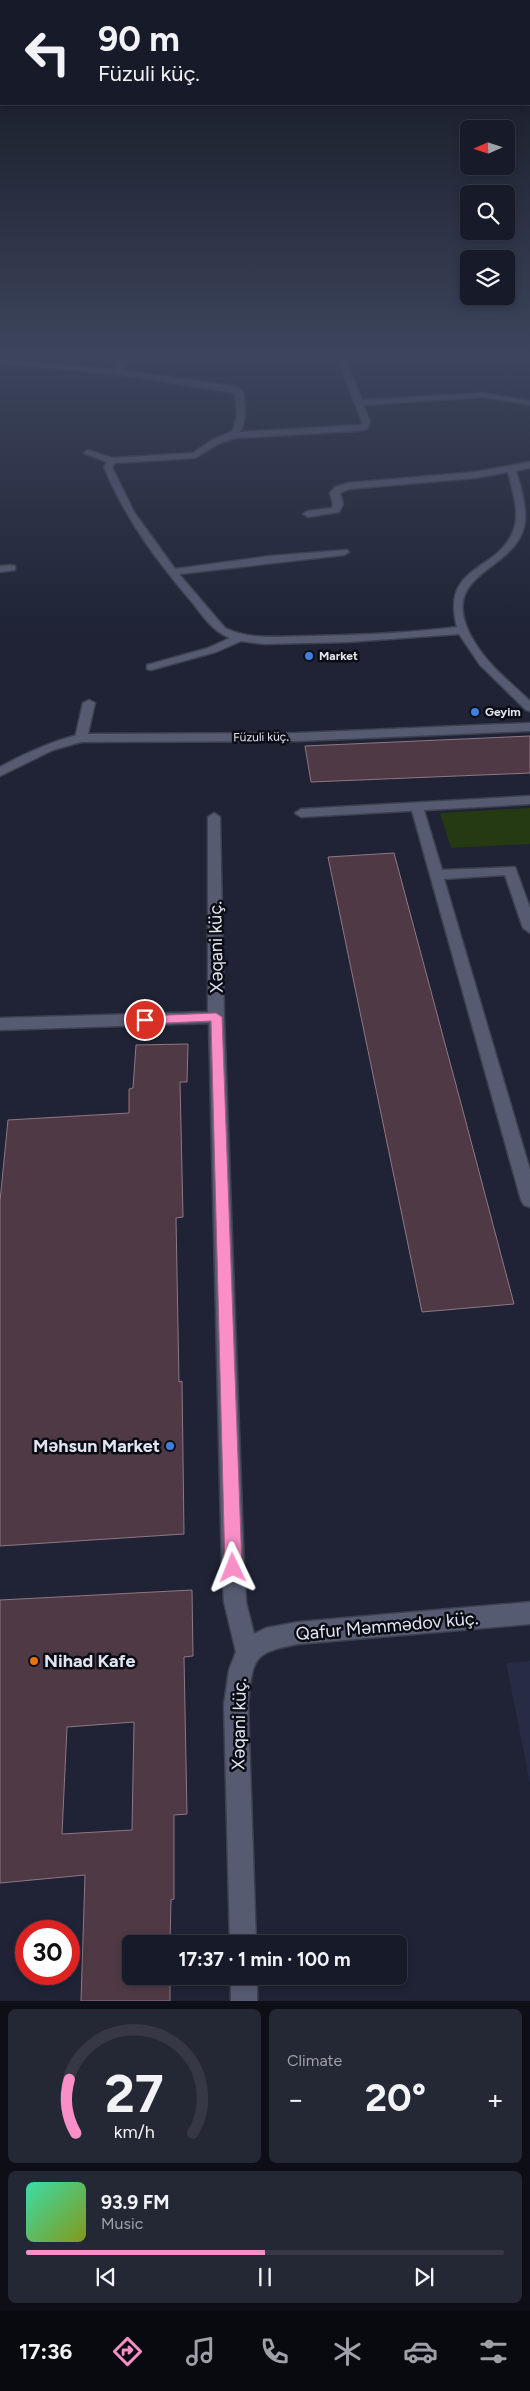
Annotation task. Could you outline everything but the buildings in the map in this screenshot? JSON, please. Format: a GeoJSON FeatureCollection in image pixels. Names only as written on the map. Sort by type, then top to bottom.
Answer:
{"type":"FeatureCollection","features":[{"type":"Feature","properties":{"kind":"street"},"geometry":{"type":"LineString","coordinates":[[88,453],[112,461],[127,458],[196,455],[210,445]]}},
{"type":"Feature","properties":{"kind":"street"},"geometry":{"type":"LineString","coordinates":[[112,461],[108,468],[116,489],[135,522],[221,630],[239,638],[255,640],[388,638],[463,630]]}},
{"type":"Feature","properties":{"kind":"street"},"geometry":{"type":"LineString","coordinates":[[308,514],[336,510],[338,504],[335,493],[338,489],[348,486],[475,475],[530,465]]}},
{"type":"Feature","properties":{"kind":"street"},"geometry":{"type":"LineString","coordinates":[[512,469],[519,509],[525,528],[471,577],[462,589],[458,601],[463,630],[484,661],[530,708]]}},
{"type":"Feature","properties":{"kind":"street"},"geometry":{"type":"LineString","coordinates":[[173,572],[270,559],[344,552]]}},
{"type":"Feature","properties":{"kind":"street"},"geometry":{"type":"LineString","coordinates":[[151,667],[212,650],[239,638]]}},
{"type":"Feature","properties":{"kind":"street"},"geometry":{"type":"LineString","coordinates":[[81,738],[89,704]]}},
{"type":"Feature","properties":{"kind":"street","name":"Füzuli küç."},"geometry":{"type":"LineString","coordinates":[[0,772],[50,746],[81,738],[298,737],[530,727]]}},
{"type":"Feature","properties":{"kind":"street"},"geometry":{"type":"LineString","coordinates":[[301,812],[530,800]]}},
{"type":"Feature","properties":{"kind":"street"},"geometry":{"type":"LineString","coordinates":[[417,806],[530,1200]]}},
{"type":"Feature","properties":{"kind":"street","name":"Xəqani küç."},"geometry":{"type":"LineString","coordinates":[[214,817],[216,1017],[233,1568],[236,1602],[247,1652],[240,1670],[236,1704],[243,1935]]}},
{"type":"Feature","properties":{"kind":"street"},"geometry":{"type":"LineString","coordinates":[[437,875],[510,870],[530,928]]}},
{"type":"Feature","properties":{"kind":"street"},"geometry":{"type":"LineString","coordinates":[[0,1024],[216,1017]]}},
{"type":"Feature","properties":{"kind":"street","name":"Qafur Məmmədov küç."},"geometry":{"type":"LineString","coordinates":[[247,1652],[266,1639],[298,1633],[530,1613]]}},
{"type":"Feature","properties":{"kind":"street"},"geometry":{"type":"LineString","coordinates":[[244,1985],[244,2001]]}},
{"type":"Feature","properties":{"kind":"shaded area"},"geometry":{"type":"Polygon","coordinates":[[[530,1661],[530,1784],[506,1663],[530,1661]]]}},
{"type":"Feature","properties":{"kind":"green space"},"geometry":{"type":"Polygon","coordinates":[[[530,808],[530,844],[451,848],[440,813],[530,808]]]}},
{"type":"Feature","properties":{"kind":"place","name":"Market"},"geometry":{"type":"Point","coordinates":[309,656]}},
{"type":"Feature","properties":{"kind":"place","name":"Geyim"},"geometry":{"type":"Point","coordinates":[475,712]}},
{"type":"Feature","properties":{"kind":"place","name":"Məhsun Market"},"geometry":{"type":"Point","coordinates":[170,1446]}},
{"type":"Feature","properties":{"kind":"place","name":"Nihad Kafe"},"geometry":{"type":"Point","coordinates":[34,1661]}},
{"type":"Feature","properties":{"kind":"route"},"geometry":{"type":"LineString","coordinates":[[145,1020],[216,1017],[233,1568]]}}]}
